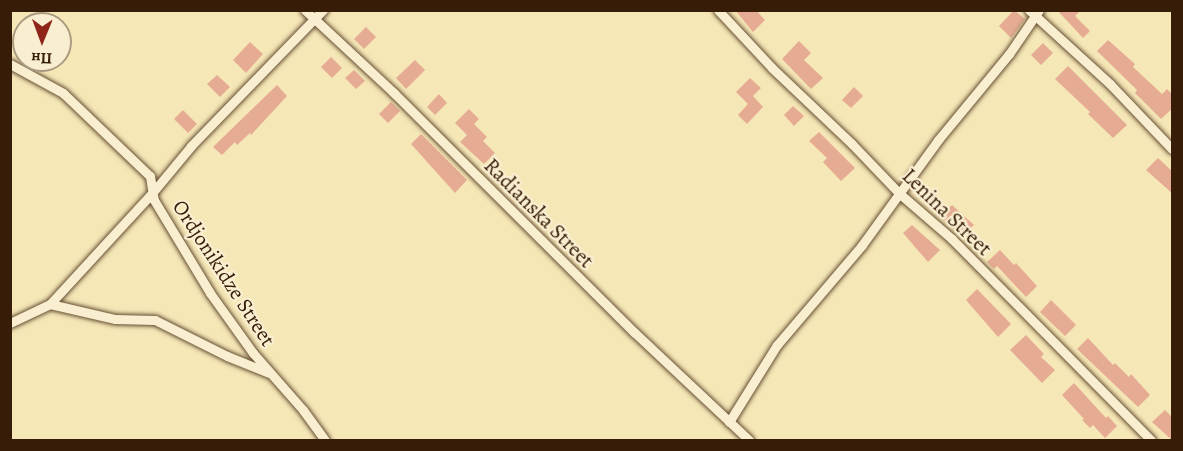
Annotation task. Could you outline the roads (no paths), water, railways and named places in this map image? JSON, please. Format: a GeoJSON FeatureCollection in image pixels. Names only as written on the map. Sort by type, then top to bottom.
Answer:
{"type":"FeatureCollection","features":[{"type":"Feature","properties":{"kind":"street","name":"Radianska Street"},"geometry":{"type":"LineString","coordinates":[[305,10],[394,93],[634,332],[749,441]]}},
{"type":"Feature","properties":{"kind":"street"},"geometry":{"type":"LineString","coordinates":[[10,323],[50,304],[153,192],[190,146],[323,10]]}},
{"type":"Feature","properties":{"kind":"street","name":"Lenina Street"},"geometry":{"type":"LineString","coordinates":[[718,10],[772,68],[852,144],[900,194],[952,239],[1151,441]]}},
{"type":"Feature","properties":{"kind":"street"},"geometry":{"type":"LineString","coordinates":[[729,422],[777,345],[862,245],[938,140],[1009,54],[1034,13],[1110,84],[1173,149]]}},
{"type":"Feature","properties":{"kind":"street","name":"Ordjonikidze Street"},"geometry":{"type":"LineString","coordinates":[[10,64],[63,93],[150,176],[154,200],[210,293],[253,353],[325,441]]}},
{"type":"Feature","properties":{"kind":"street"},"geometry":{"type":"LineString","coordinates":[[50,304],[115,319],[155,320],[226,356],[271,374]]}}]}
